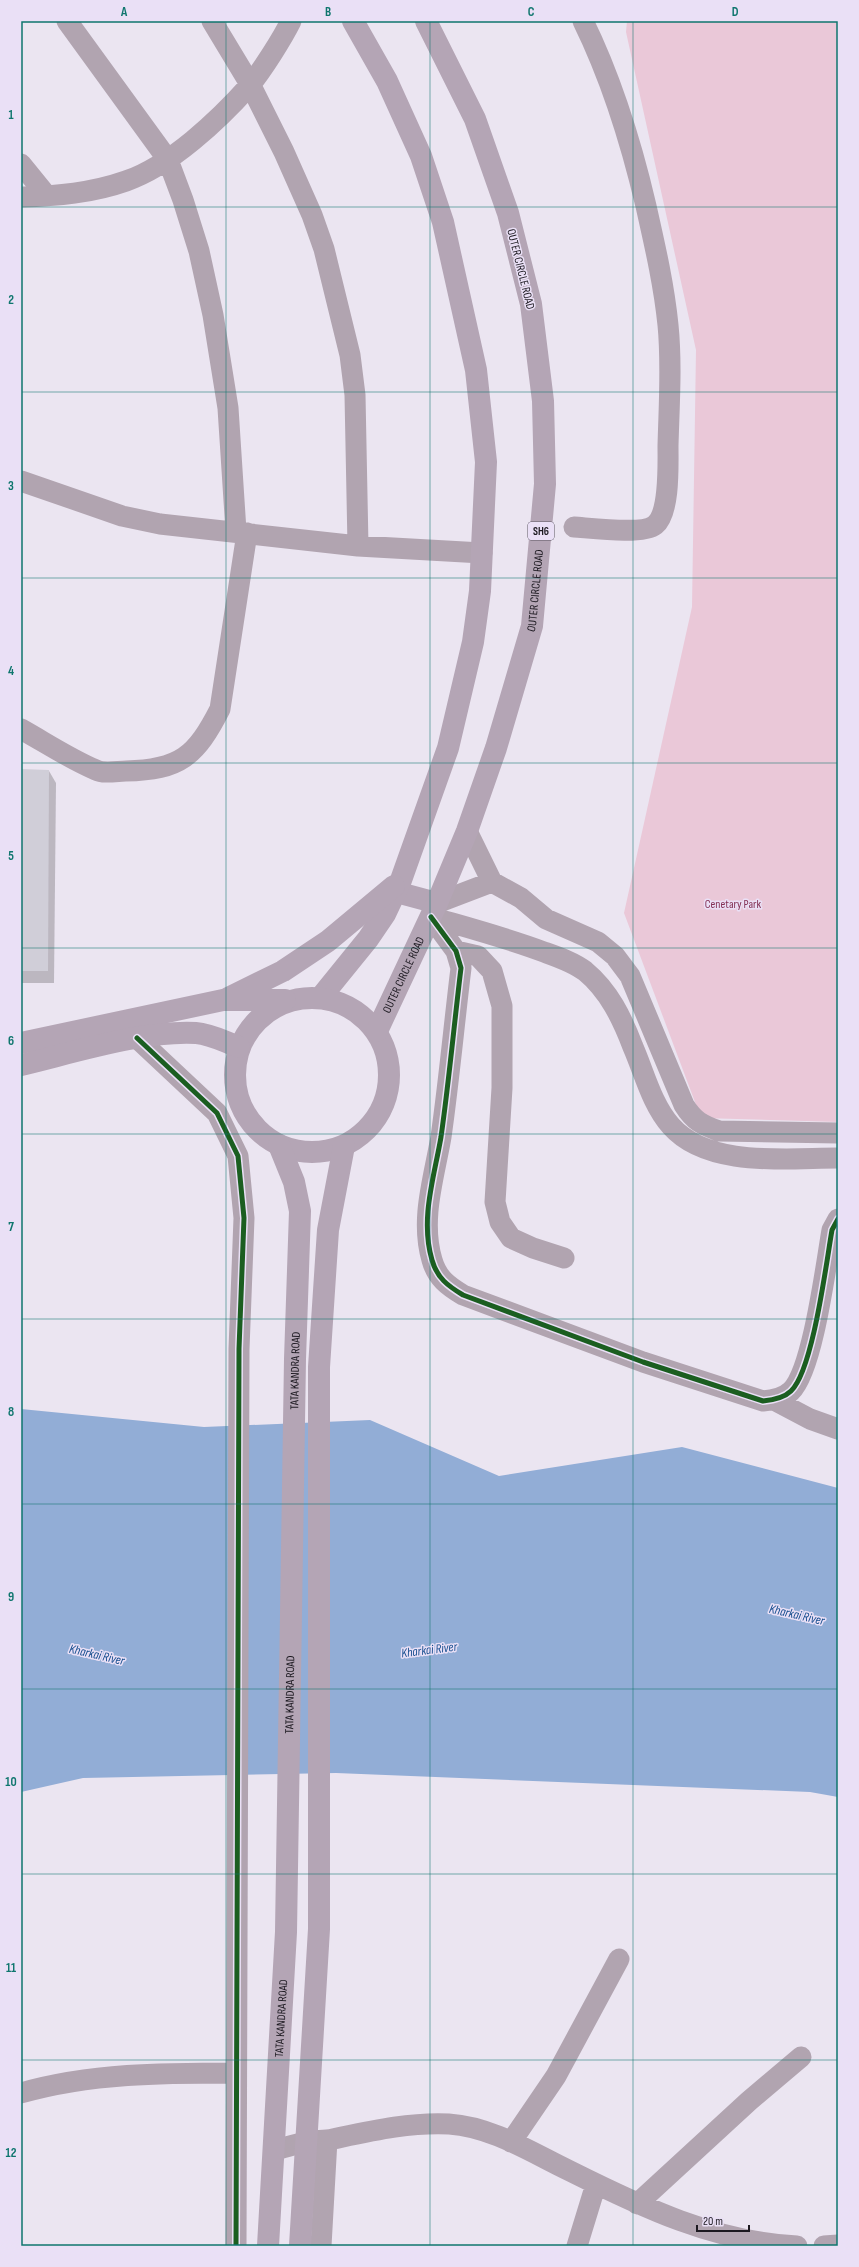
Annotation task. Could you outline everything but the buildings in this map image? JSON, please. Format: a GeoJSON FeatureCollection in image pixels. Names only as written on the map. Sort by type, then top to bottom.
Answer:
{"type":"FeatureCollection","features":[{"type":"Feature","properties":{"kind":"main road"},"geometry":{"type":"LineString","coordinates":[[321,997],[368,939],[385,914],[398,886],[448,748],[473,642],[482,553],[486,462],[476,378],[459,287],[443,222],[421,156],[387,81],[353,21]]}},
{"type":"Feature","properties":{"kind":"main road","name":"OUTER CIRCLE ROAD"},"geometry":{"type":"LineString","coordinates":[[377,1031],[434,910],[467,832],[496,748],[532,626],[545,484],[543,401],[531,304],[508,214],[475,119],[426,21]]}},
{"type":"Feature","properties":{"kind":"main road"},"geometry":{"type":"LineString","coordinates":[[398,886],[434,910]]}},
{"type":"Feature","properties":{"kind":"main road"},"geometry":{"type":"LineString","coordinates":[[223,1000],[283,971],[328,941],[398,886]]}},
{"type":"Feature","properties":{"kind":"main road"},"geometry":{"type":"LineString","coordinates":[[21,1043],[223,1000],[288,1000],[321,997],[353,1008],[377,1031],[389,1062],[387,1096],[372,1126],[344,1146],[312,1153],[279,1146],[254,1127],[239,1100],[235,1070],[239,1047],[251,1027],[267,1011],[288,1000]]}},
{"type":"Feature","properties":{"kind":"main road"},"geometry":{"type":"LineString","coordinates":[[21,1065],[137,1038],[171,1033],[197,1033],[239,1047]]}},
{"type":"Feature","properties":{"kind":"main road","name":"TATA KANDRA ROAD"},"geometry":{"type":"LineString","coordinates":[[268,2246],[286,1932],[295,1359],[300,1211],[294,1182],[279,1146]]}},
{"type":"Feature","properties":{"kind":"main road"},"geometry":{"type":"LineString","coordinates":[[300,2246],[317,2141],[319,1929],[319,1367],[328,1230],[344,1146]]}},
{"type":"Feature","properties":{"kind":"street"},"geometry":{"type":"LineString","coordinates":[[21,729],[98,771],[147,770],[166,767],[180,762],[197,747],[208,734],[220,709],[241,532],[228,408],[213,315],[199,252],[183,200],[168,160],[67,21]]}},
{"type":"Feature","properties":{"kind":"street"},"geometry":{"type":"LineString","coordinates":[[212,21],[250,84],[284,152],[312,215],[324,249],[350,355],[355,395],[358,546]]}},
{"type":"Feature","properties":{"kind":"street"},"geometry":{"type":"LineString","coordinates":[[21,197],[47,196],[95,190],[128,181],[168,160],[209,125],[250,84],[291,21]]}},
{"type":"Feature","properties":{"kind":"street"},"geometry":{"type":"LineString","coordinates":[[574,527],[639,529],[654,526],[660,519],[664,506],[668,470],[670,363],[668,325],[656,251],[636,163],[619,107],[583,21]]}},
{"type":"Feature","properties":{"kind":"street"},"geometry":{"type":"LineString","coordinates":[[21,164],[47,196]]}},
{"type":"Feature","properties":{"kind":"street"},"geometry":{"type":"LineString","coordinates":[[21,481],[122,516],[160,524],[358,546],[482,553]]}},
{"type":"Feature","properties":{"kind":"street"},"geometry":{"type":"LineString","coordinates":[[467,832],[492,882],[521,898],[546,918],[598,942],[615,956],[630,976],[684,1105],[692,1118],[701,1125],[719,1131],[838,1133]]}},
{"type":"Feature","properties":{"kind":"street"},"geometry":{"type":"LineString","coordinates":[[434,910],[492,882]]}},
{"type":"Feature","properties":{"kind":"street"},"geometry":{"type":"LineString","coordinates":[[434,910],[456,951],[461,968],[441,1137],[426,1221],[432,1260],[437,1275],[448,1286],[463,1295],[643,1362],[763,1401],[774,1400],[791,1391],[800,1379],[809,1355],[832,1230],[838,1219]]}},
{"type":"Feature","properties":{"kind":"street"},"geometry":{"type":"LineString","coordinates":[[434,910],[569,962],[584,970],[601,986],[612,1002],[624,1024],[658,1106],[670,1126],[684,1139],[710,1151],[738,1157],[838,1158]]}},
{"type":"Feature","properties":{"kind":"street"},"geometry":{"type":"LineString","coordinates":[[569,962],[583,935]]}},
{"type":"Feature","properties":{"kind":"street"},"geometry":{"type":"LineString","coordinates":[[456,951],[478,956],[492,971],[502,1006],[502,1080],[495,1202],[500,1222],[511,1238],[533,1248],[564,1258]]}},
{"type":"Feature","properties":{"kind":"street"},"geometry":{"type":"LineString","coordinates":[[137,1038],[217,1113],[238,1156],[244,1218],[239,1349],[236,2246]]}},
{"type":"Feature","properties":{"kind":"street"},"geometry":{"type":"LineString","coordinates":[[774,1400],[810,1418],[838,1429]]}},
{"type":"Feature","properties":{"kind":"street"},"geometry":{"type":"LineString","coordinates":[[511,2142],[556,2076],[619,1959]]}},
{"type":"Feature","properties":{"kind":"street"},"geometry":{"type":"LineString","coordinates":[[637,2204],[801,2057]]}},
{"type":"Feature","properties":{"kind":"street"},"geometry":{"type":"LineString","coordinates":[[21,2093],[54,2084],[144,2074],[236,2072]]}},
{"type":"Feature","properties":{"kind":"street"},"geometry":{"type":"LineString","coordinates":[[274,2150],[387,2128],[450,2124],[486,2132],[511,2142],[637,2204],[674,2220],[706,2230],[778,2245],[797,2246]]}},
{"type":"Feature","properties":{"kind":"street"},"geometry":{"type":"LineString","coordinates":[[317,2141],[321,2246]]}},
{"type":"Feature","properties":{"kind":"street"},"geometry":{"type":"LineString","coordinates":[[577,2246],[596,2184]]}},
{"type":"Feature","properties":{"kind":"street"},"geometry":{"type":"LineString","coordinates":[[824,2246],[838,2245]]}},
{"type":"Feature","properties":{"kind":"green space","name":"Cenetary Park"},"geometry":{"type":"Polygon","coordinates":[[[627,21],[838,21],[838,1122],[701,1118],[624,913],[692,607],[696,350],[626,32],[627,21]]]}},
{"type":"Feature","properties":{"kind":"water","name":"Kharkai River"},"geometry":{"type":"Polygon","coordinates":[[[21,1409],[204,1427],[370,1420],[499,1476],[682,1447],[838,1488],[838,1797],[810,1792],[336,1773],[83,1778],[21,1792],[21,1409]]]}},
{"type":"Feature","properties":{"kind":"cycle path"},"geometry":{"type":"LineString","coordinates":[[431,917],[456,951],[461,968],[444,1116],[429,1198],[427,1229],[434,1266],[440,1277],[453,1288],[463,1295],[643,1362],[763,1401],[771,1400],[782,1397],[791,1391],[799,1379],[806,1362],[818,1315],[832,1230],[838,1219]]}},
{"type":"Feature","properties":{"kind":"cycle path"},"geometry":{"type":"LineString","coordinates":[[137,1038],[217,1113],[238,1156],[244,1218],[239,1349],[236,2246]]}}]}
